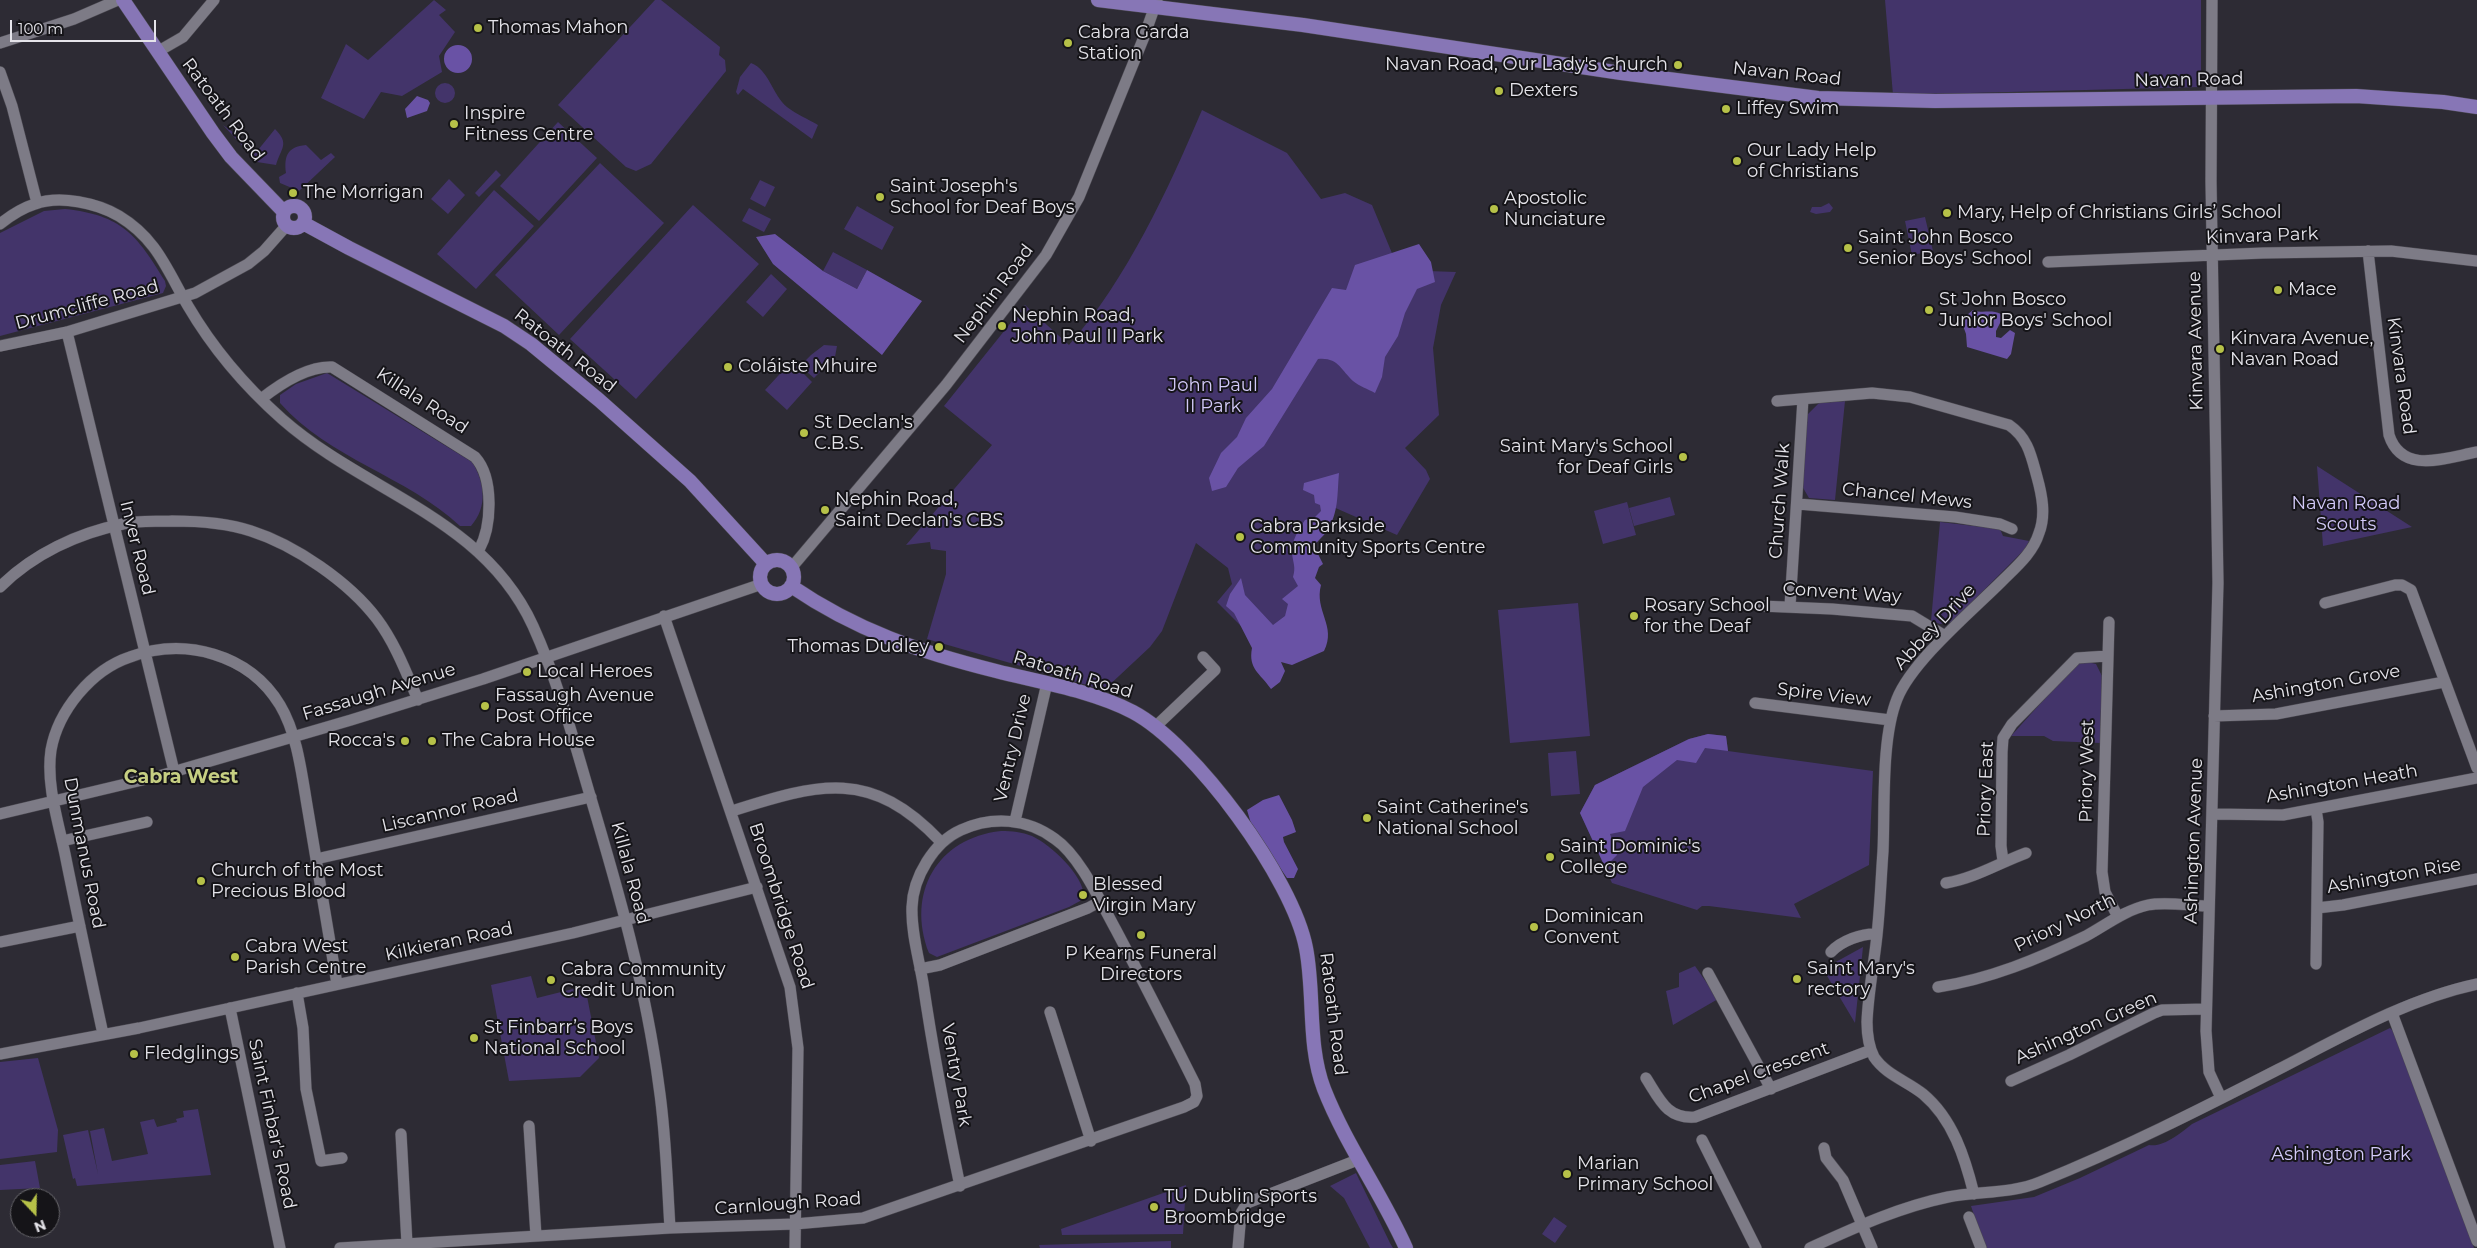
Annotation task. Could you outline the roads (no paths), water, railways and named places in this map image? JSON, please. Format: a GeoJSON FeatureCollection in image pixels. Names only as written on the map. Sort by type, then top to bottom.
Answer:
{"type":"FeatureCollection","features":[{"type":"Feature","properties":{"kind":"main road","name":"Ratoath Road"},"geometry":{"type":"LineString","coordinates":[[123,0],[194,108],[231,157],[285,219],[290,206],[298,206],[305,215],[303,222],[349,248],[504,326],[537,349],[599,400],[690,481],[766,564]]}},
{"type":"Feature","properties":{"kind":"main road","name":"Navan Road"},"geometry":{"type":"LineString","coordinates":[[1098,0],[1155,3],[1758,92],[1818,98],[1927,101],[2356,96],[2443,102],[2477,107]]}},
{"type":"Feature","properties":{"kind":"main road"},"geometry":{"type":"LineString","coordinates":[[285,219],[293,228],[303,222]]}},
{"type":"Feature","properties":{"kind":"main road"},"geometry":{"type":"LineString","coordinates":[[777,559],[787,562],[792,567],[795,578],[792,586],[785,592],[776,594],[767,590],[762,584],[760,573],[766,564],[777,559]]}},
{"type":"Feature","properties":{"kind":"main road","name":"Ratoath Road"},"geometry":{"type":"LineString","coordinates":[[792,586],[838,616],[890,640],[947,658],[1046,683],[1133,712],[1155,727],[1192,763],[1229,804],[1263,854],[1301,930],[1307,954],[1319,1072],[1336,1116],[1406,1248]]}},
{"type":"Feature","properties":{"kind":"street"},"geometry":{"type":"LineString","coordinates":[[0,43],[74,19],[118,0]]}},
{"type":"Feature","properties":{"kind":"street"},"geometry":{"type":"LineString","coordinates":[[157,52],[183,37],[214,0]]}},
{"type":"Feature","properties":{"kind":"street","name":"Kinvara Avenue"},"geometry":{"type":"LineString","coordinates":[[2212,0],[2212,255],[2218,583]]}},
{"type":"Feature","properties":{"kind":"street","name":"Nephin Road"},"geometry":{"type":"LineString","coordinates":[[792,567],[946,384],[1046,255],[1079,197],[1144,37],[1155,3]]}},
{"type":"Feature","properties":{"kind":"street"},"geometry":{"type":"LineString","coordinates":[[0,72],[12,106],[37,202]]}},
{"type":"Feature","properties":{"kind":"street","name":"Drumcliffe Road"},"geometry":{"type":"LineString","coordinates":[[0,224],[37,202],[56,200],[84,203],[104,208],[121,217],[154,244],[183,296]]}},
{"type":"Feature","properties":{"kind":"street","name":"Drumcliffe Road"},"geometry":{"type":"LineString","coordinates":[[0,346],[67,332],[195,294],[248,264],[264,251],[285,219]]}},
{"type":"Feature","properties":{"kind":"street","name":"Kinvara Park"},"geometry":{"type":"LineString","coordinates":[[2048,262],[2368,251],[2426,254],[2477,262]]}},
{"type":"Feature","properties":{"kind":"street","name":"Kinvara Road"},"geometry":{"type":"LineString","coordinates":[[2368,251],[2388,426],[2393,448],[2402,457],[2417,461],[2477,452]]}},
{"type":"Feature","properties":{"kind":"street","name":"Killala Road"},"geometry":{"type":"LineString","coordinates":[[183,296],[188,307],[247,387],[319,448],[342,464],[436,517],[479,550],[523,607],[545,657],[591,797],[625,921],[650,1030],[660,1090],[670,1228]]}},
{"type":"Feature","properties":{"kind":"street","name":"Inver Road"},"geometry":{"type":"LineString","coordinates":[[67,332],[174,771]]}},
{"type":"Feature","properties":{"kind":"street","name":"Killala Road"},"geometry":{"type":"LineString","coordinates":[[261,399],[278,386],[296,377],[322,366],[332,367],[476,457],[486,474],[488,518],[486,537],[479,550]]}},
{"type":"Feature","properties":{"kind":"street","name":"Abbey Drive"},"geometry":{"type":"LineString","coordinates":[[1776,401],[1872,393],[1910,397],[2009,425],[2019,432],[2027,442],[2043,502],[2040,532],[2035,544],[2008,576],[1945,636],[1904,684],[1890,720],[1877,934],[1867,1023],[1871,1050],[1880,1064],[1893,1076],[1923,1094],[1942,1115],[1957,1139],[1974,1194]]}},
{"type":"Feature","properties":{"kind":"street","name":"Church Walk"},"geometry":{"type":"LineString","coordinates":[[1790,606],[1798,504],[1803,399]]}},
{"type":"Feature","properties":{"kind":"street","name":"Chancel Mews"},"geometry":{"type":"LineString","coordinates":[[1798,504],[1955,517],[2000,524],[2012,529]]}},
{"type":"Feature","properties":{"kind":"street"},"geometry":{"type":"LineString","coordinates":[[0,587],[32,561],[61,544],[87,533],[124,523],[189,521],[250,530],[307,557],[342,584],[376,617],[391,639],[418,700]]}},
{"type":"Feature","properties":{"kind":"street","name":"Ashington Avenue"},"geometry":{"type":"LineString","coordinates":[[2218,583],[2213,814],[2206,1009],[2207,1060],[2221,1098]]}},
{"type":"Feature","properties":{"kind":"street","name":"Fassaugh Avenue"},"geometry":{"type":"LineString","coordinates":[[0,814],[55,802],[174,771],[418,700],[762,584]]}},
{"type":"Feature","properties":{"kind":"street"},"geometry":{"type":"LineString","coordinates":[[2326,603],[2394,585],[2406,586],[2414,595],[2444,682],[2477,768]]}},
{"type":"Feature","properties":{"kind":"street","name":"Convent Way"},"geometry":{"type":"LineString","coordinates":[[1761,606],[1790,606],[1912,616],[1945,636]]}},
{"type":"Feature","properties":{"kind":"street","name":"Broombridge Road"},"geometry":{"type":"LineString","coordinates":[[664,616],[790,987],[795,1013],[798,1048],[795,1248]]}},
{"type":"Feature","properties":{"kind":"street","name":"Priory West"},"geometry":{"type":"LineString","coordinates":[[2109,622],[2102,872],[2105,892],[2118,917]]}},
{"type":"Feature","properties":{"kind":"street","name":"Dunmanus Road"},"geometry":{"type":"LineString","coordinates":[[104,1034],[62,841],[51,779],[51,749],[64,713],[73,699],[96,678],[124,658],[144,653],[177,649],[191,650],[237,663],[257,677],[273,695],[285,715],[299,761],[337,984]]}},
{"type":"Feature","properties":{"kind":"street"},"geometry":{"type":"LineString","coordinates":[[1155,727],[1215,670],[1203,656]]}},
{"type":"Feature","properties":{"kind":"street","name":"Priory East"},"geometry":{"type":"LineString","coordinates":[[2003,861],[2001,846],[2002,752],[2005,734],[2012,724],[2077,658],[2107,656]]}},
{"type":"Feature","properties":{"kind":"street","name":"Ashington Grove"},"geometry":{"type":"LineString","coordinates":[[2214,716],[2276,714],[2444,682]]}},
{"type":"Feature","properties":{"kind":"street","name":"Ventry Drive"},"geometry":{"type":"LineString","coordinates":[[1015,821],[1046,683]]}},
{"type":"Feature","properties":{"kind":"street","name":"Spire View"},"geometry":{"type":"LineString","coordinates":[[1755,703],[1890,720]]}},
{"type":"Feature","properties":{"kind":"street","name":"Ashington Heath"},"geometry":{"type":"LineString","coordinates":[[2213,814],[2266,816],[2316,809],[2477,778]]}},
{"type":"Feature","properties":{"kind":"street"},"geometry":{"type":"LineString","coordinates":[[732,812],[812,789],[826,787],[861,790],[879,794],[896,805],[929,830],[941,842]]}},
{"type":"Feature","properties":{"kind":"street","name":"Liscannor Road"},"geometry":{"type":"LineString","coordinates":[[316,860],[591,797]]}},
{"type":"Feature","properties":{"kind":"street","name":"Ashington Rise"},"geometry":{"type":"LineString","coordinates":[[2316,809],[2318,822],[2316,964]]}},
{"type":"Feature","properties":{"kind":"street","name":"Ventry Park"},"geometry":{"type":"LineString","coordinates":[[960,1186],[947,1127],[920,969],[912,906],[915,890],[925,866],[941,842],[974,824],[1015,821],[1035,827],[1056,839],[1083,871],[1101,902],[1195,1084],[1197,1096]]}},
{"type":"Feature","properties":{"kind":"street"},"geometry":{"type":"LineString","coordinates":[[62,841],[147,822]]}},
{"type":"Feature","properties":{"kind":"street","name":"Priory East"},"geometry":{"type":"LineString","coordinates":[[1946,882],[1978,875],[2003,861],[2026,853]]}},
{"type":"Feature","properties":{"kind":"street","name":"Ashington Rise"},"geometry":{"type":"LineString","coordinates":[[2316,908],[2343,906],[2477,879]]}},
{"type":"Feature","properties":{"kind":"street","name":"Kilkieran Road"},"geometry":{"type":"LineString","coordinates":[[0,1054],[230,1008],[625,921],[757,887]]}},
{"type":"Feature","properties":{"kind":"street"},"geometry":{"type":"LineString","coordinates":[[920,969],[940,965],[1101,902]]}},
{"type":"Feature","properties":{"kind":"street","name":"Priory North"},"geometry":{"type":"LineString","coordinates":[[1938,987],[1974,981],[2002,972],[2086,935],[2118,917],[2150,904],[2209,906]]}},
{"type":"Feature","properties":{"kind":"street"},"geometry":{"type":"LineString","coordinates":[[0,942],[80,926]]}},
{"type":"Feature","properties":{"kind":"street"},"geometry":{"type":"LineString","coordinates":[[1831,952],[1860,936],[1877,934]]}},
{"type":"Feature","properties":{"kind":"street"},"geometry":{"type":"LineString","coordinates":[[1708,972],[1772,1088]]}},
{"type":"Feature","properties":{"kind":"street"},"geometry":{"type":"LineString","coordinates":[[1810,1248],[1863,1224],[1918,1204],[1949,1197],[2011,1190],[2040,1182],[2114,1150],[2392,1013],[2451,991],[2477,984]]}},
{"type":"Feature","properties":{"kind":"street"},"geometry":{"type":"LineString","coordinates":[[297,993],[303,1028],[306,1089],[321,1161],[342,1158]]}},
{"type":"Feature","properties":{"kind":"street","name":"Saint Finbar's Road"},"geometry":{"type":"LineString","coordinates":[[230,1008],[280,1248]]}},
{"type":"Feature","properties":{"kind":"street","name":"Ashington Green"},"geometry":{"type":"LineString","coordinates":[[2011,1081],[2154,1013],[2172,1009],[2206,1009]]}},
{"type":"Feature","properties":{"kind":"street"},"geometry":{"type":"LineString","coordinates":[[1050,1012],[1091,1140]]}},
{"type":"Feature","properties":{"kind":"street"},"geometry":{"type":"LineString","coordinates":[[2392,1013],[2477,1241]]}},
{"type":"Feature","properties":{"kind":"street","name":"Chapel Crescent"},"geometry":{"type":"LineString","coordinates":[[1646,1078],[1670,1114],[1682,1118],[1695,1117],[1871,1050]]}},
{"type":"Feature","properties":{"kind":"street","name":"Carnlough Road"},"geometry":{"type":"LineString","coordinates":[[340,1248],[407,1244],[473,1244],[536,1236],[670,1228],[795,1224],[863,1218],[1184,1107],[1194,1102],[1197,1096]]}},
{"type":"Feature","properties":{"kind":"street"},"geometry":{"type":"LineString","coordinates":[[530,1126],[536,1236]]}},
{"type":"Feature","properties":{"kind":"street"},"geometry":{"type":"LineString","coordinates":[[401,1134],[407,1244]]}},
{"type":"Feature","properties":{"kind":"street"},"geometry":{"type":"LineString","coordinates":[[1702,1140],[1756,1248]]}},
{"type":"Feature","properties":{"kind":"street"},"geometry":{"type":"LineString","coordinates":[[1824,1148],[1826,1158],[1843,1180],[1872,1248]]}},
{"type":"Feature","properties":{"kind":"street"},"geometry":{"type":"LineString","coordinates":[[1238,1248],[1240,1213],[1247,1203],[1360,1159]]}},
{"type":"Feature","properties":{"kind":"street"},"geometry":{"type":"LineString","coordinates":[[1969,1217],[1980,1248]]}},
{"type":"Feature","properties":{"kind":"place","name":"Thomas Mahon"},"geometry":{"type":"Point","coordinates":[478,28]}},
{"type":"Feature","properties":{"kind":"place","name":"Cabra Garda Station"},"geometry":{"type":"Point","coordinates":[1068,43]}},
{"type":"Feature","properties":{"kind":"place","name":"Navan Road, Our Lady's Church"},"geometry":{"type":"Point","coordinates":[1678,65]}},
{"type":"Feature","properties":{"kind":"place","name":"Dexters"},"geometry":{"type":"Point","coordinates":[1499,91]}},
{"type":"Feature","properties":{"kind":"place","name":"Liffey Swim"},"geometry":{"type":"Point","coordinates":[1726,109]}},
{"type":"Feature","properties":{"kind":"place","name":"Inspire Fitness Centre"},"geometry":{"type":"Point","coordinates":[454,124]}},
{"type":"Feature","properties":{"kind":"place","name":"Our Lady Help of Christians"},"geometry":{"type":"Point","coordinates":[1737,161]}},
{"type":"Feature","properties":{"kind":"place","name":"The Morrigan"},"geometry":{"type":"Point","coordinates":[293,193]}},
{"type":"Feature","properties":{"kind":"place","name":"Saint Joseph's School for Deaf Boys"},"geometry":{"type":"Point","coordinates":[880,197]}},
{"type":"Feature","properties":{"kind":"place","name":"Apostolic Nunciature"},"geometry":{"type":"Point","coordinates":[1494,209]}},
{"type":"Feature","properties":{"kind":"place","name":"Mary, Help of Christians Girls’ School"},"geometry":{"type":"Point","coordinates":[1947,213]}},
{"type":"Feature","properties":{"kind":"place","name":"Saint John Bosco Senior Boys' School"},"geometry":{"type":"Point","coordinates":[1848,248]}},
{"type":"Feature","properties":{"kind":"place","name":"Mace"},"geometry":{"type":"Point","coordinates":[2278,290]}},
{"type":"Feature","properties":{"kind":"place","name":"St John Bosco Junior Boys' School"},"geometry":{"type":"Point","coordinates":[1929,310]}},
{"type":"Feature","properties":{"kind":"place","name":"Nephin Road, John Paul II Park"},"geometry":{"type":"Point","coordinates":[1002,326]}},
{"type":"Feature","properties":{"kind":"place","name":"Kinvara Avenue, Navan Road"},"geometry":{"type":"Point","coordinates":[2220,349]}},
{"type":"Feature","properties":{"kind":"place","name":"Coláiste Mhuire"},"geometry":{"type":"Point","coordinates":[728,367]}},
{"type":"Feature","properties":{"kind":"place","name":"St Declan's C.B.S."},"geometry":{"type":"Point","coordinates":[804,433]}},
{"type":"Feature","properties":{"kind":"place","name":"Saint Mary's School for Deaf Girls"},"geometry":{"type":"Point","coordinates":[1683,457]}},
{"type":"Feature","properties":{"kind":"place","name":"Nephin Road, Saint Declan's CBS"},"geometry":{"type":"Point","coordinates":[825,510]}},
{"type":"Feature","properties":{"kind":"place","name":"Cabra Parkside Community Sports Centre"},"geometry":{"type":"Point","coordinates":[1240,537]}},
{"type":"Feature","properties":{"kind":"place","name":"Rosary School for the Deaf"},"geometry":{"type":"Point","coordinates":[1634,616]}},
{"type":"Feature","properties":{"kind":"place","name":"Thomas Dudley"},"geometry":{"type":"Point","coordinates":[939,647]}},
{"type":"Feature","properties":{"kind":"place","name":"Local Heroes"},"geometry":{"type":"Point","coordinates":[527,672]}},
{"type":"Feature","properties":{"kind":"place","name":"Fassaugh Avenue Post Office"},"geometry":{"type":"Point","coordinates":[485,706]}},
{"type":"Feature","properties":{"kind":"place","name":"Rocca's"},"geometry":{"type":"Point","coordinates":[405,741]}},
{"type":"Feature","properties":{"kind":"place","name":"The Cabra House"},"geometry":{"type":"Point","coordinates":[432,741]}},
{"type":"Feature","properties":{"kind":"place","name":"Saint Catherine's National School"},"geometry":{"type":"Point","coordinates":[1367,818]}},
{"type":"Feature","properties":{"kind":"place","name":"Saint Dominic's College"},"geometry":{"type":"Point","coordinates":[1550,857]}},
{"type":"Feature","properties":{"kind":"place","name":"Church of the Most Precious Blood"},"geometry":{"type":"Point","coordinates":[201,881]}},
{"type":"Feature","properties":{"kind":"place","name":"Blessed Virgin Mary"},"geometry":{"type":"Point","coordinates":[1083,895]}},
{"type":"Feature","properties":{"kind":"place","name":"Dominican Convent"},"geometry":{"type":"Point","coordinates":[1534,927]}},
{"type":"Feature","properties":{"kind":"place","name":"P Kearns Funeral Directors"},"geometry":{"type":"Point","coordinates":[1141,935]}},
{"type":"Feature","properties":{"kind":"place","name":"Cabra West Parish Centre"},"geometry":{"type":"Point","coordinates":[235,957]}},
{"type":"Feature","properties":{"kind":"place","name":"Saint Mary's rectory"},"geometry":{"type":"Point","coordinates":[1797,979]}},
{"type":"Feature","properties":{"kind":"place","name":"Cabra Community Credit Union"},"geometry":{"type":"Point","coordinates":[551,980]}},
{"type":"Feature","properties":{"kind":"place","name":"St Finbarr’s Boys National School"},"geometry":{"type":"Point","coordinates":[474,1038]}},
{"type":"Feature","properties":{"kind":"place","name":"Fledglings"},"geometry":{"type":"Point","coordinates":[134,1054]}},
{"type":"Feature","properties":{"kind":"place","name":"Marian Primary School"},"geometry":{"type":"Point","coordinates":[1567,1174]}},
{"type":"Feature","properties":{"kind":"place","name":"TU Dublin Sports Broombridge"},"geometry":{"type":"Point","coordinates":[1154,1207]}},
{"type":"Feature","properties":{"kind":"district","name":"Cabra West"},"geometry":{"type":"Point","coordinates":[181,777]}},
{"type":"Feature","properties":{"kind":"park label","name":"John Paul II Park"},"geometry":{"type":"Point","coordinates":[1213,396]}},
{"type":"Feature","properties":{"kind":"park label","name":"Navan Road Scouts"},"geometry":{"type":"Point","coordinates":[2346,514]}},
{"type":"Feature","properties":{"kind":"park label","name":"Ashington Park"},"geometry":{"type":"Point","coordinates":[2341,1155]}}]}
